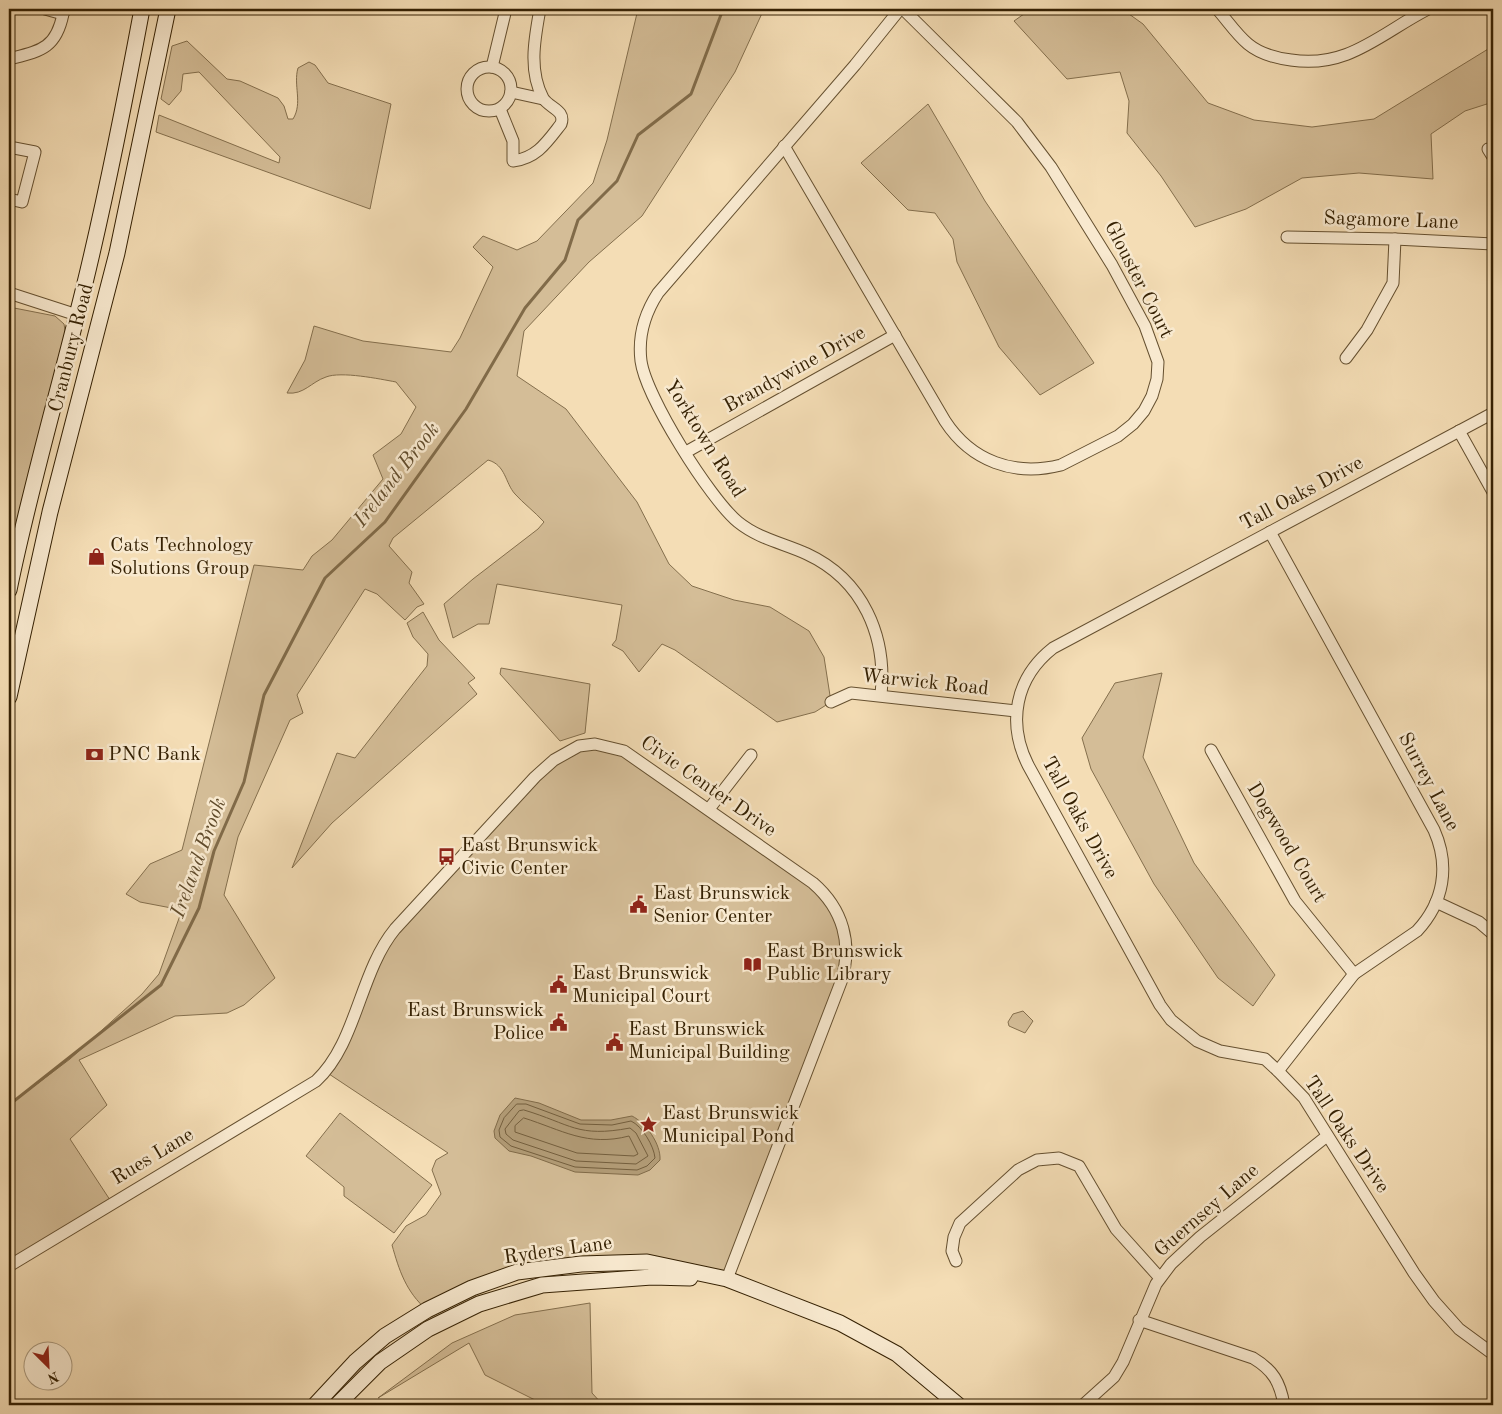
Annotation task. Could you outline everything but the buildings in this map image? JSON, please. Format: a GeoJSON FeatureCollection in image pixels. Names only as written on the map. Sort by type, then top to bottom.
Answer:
{"type":"FeatureCollection","features":[{"type":"Feature","properties":{"kind":"main road","name":"Cranbury Road"},"geometry":{"type":"LineString","coordinates":[[9,590],[26,509],[77,315],[113,163],[142,9]]}},
{"type":"Feature","properties":{"kind":"main road","name":"Cranbury Road"},"geometry":{"type":"LineString","coordinates":[[9,697],[50,512],[116,253],[168,9]]}},
{"type":"Feature","properties":{"kind":"main road","name":"Ryders Lane"},"geometry":{"type":"LineString","coordinates":[[315,1405],[355,1362],[385,1336],[426,1310],[472,1288],[517,1272],[581,1264],[647,1262],[727,1279],[840,1323],[897,1354],[958,1405]]}},
{"type":"Feature","properties":{"kind":"main road","name":"Ryders Lane"},"geometry":{"type":"LineString","coordinates":[[337,1405],[380,1362],[428,1329],[479,1304],[542,1285],[652,1277],[727,1279]]}},
{"type":"Feature","properties":{"kind":"street"},"geometry":{"type":"LineString","coordinates":[[9,59],[45,48],[56,36],[63,11],[45,9]]}},
{"type":"Feature","properties":{"kind":"street"},"geometry":{"type":"LineString","coordinates":[[492,67],[506,9]]}},
{"type":"Feature","properties":{"kind":"street"},"geometry":{"type":"LineString","coordinates":[[540,9],[532,49],[543,99]]}},
{"type":"Feature","properties":{"kind":"street","name":"Yorktown Road"},"geometry":{"type":"LineString","coordinates":[[881,695],[882,661],[877,634],[866,609],[851,587],[819,560],[765,539],[740,524],[711,493],[646,381],[640,350],[644,320],[661,288],[902,9]]}},
{"type":"Feature","properties":{"kind":"street","name":"Glouster Court"},"geometry":{"type":"LineString","coordinates":[[784,146],[957,437],[981,457],[1010,468],[1040,470],[1060,465],[1118,436],[1133,424],[1144,411],[1157,380],[1158,362],[1144,326],[1086,219],[1051,167],[1017,122],[902,9]]}},
{"type":"Feature","properties":{"kind":"street"},"geometry":{"type":"LineString","coordinates":[[1217,9],[1246,43],[1258,51],[1276,58],[1300,61],[1332,60],[1350,54],[1409,13],[1428,9]]}},
{"type":"Feature","properties":{"kind":"street"},"geometry":{"type":"LineString","coordinates":[[492,67],[504,73],[511,85],[511,92],[505,105],[500,109],[485,112],[478,109],[468,98],[466,90],[471,76],[477,70],[492,67]]}},
{"type":"Feature","properties":{"kind":"street"},"geometry":{"type":"LineString","coordinates":[[500,109],[513,142],[513,161],[527,159],[540,150],[563,119],[560,113],[543,99],[511,92]]}},
{"type":"Feature","properties":{"kind":"street"},"geometry":{"type":"LineString","coordinates":[[9,147],[35,152],[22,202],[9,199]]}},
{"type":"Feature","properties":{"kind":"street","name":"Sagamore Lane"},"geometry":{"type":"LineString","coordinates":[[1287,237],[1395,239],[1493,244]]}},
{"type":"Feature","properties":{"kind":"street"},"geometry":{"type":"LineString","coordinates":[[1346,358],[1367,330],[1393,283],[1395,239]]}},
{"type":"Feature","properties":{"kind":"street"},"geometry":{"type":"LineString","coordinates":[[9,293],[77,315]]}},
{"type":"Feature","properties":{"kind":"street","name":"Brandywine Drive"},"geometry":{"type":"LineString","coordinates":[[686,452],[896,335]]}},
{"type":"Feature","properties":{"kind":"street","name":"Tall Oaks Drive"},"geometry":{"type":"LineString","coordinates":[[1493,413],[1053,648],[1039,660],[1028,675],[1020,691],[1016,711],[1017,736],[1022,754],[1166,1012],[1183,1032],[1208,1047],[1265,1059],[1304,1098],[1414,1273],[1434,1301],[1459,1329],[1493,1354]]}},
{"type":"Feature","properties":{"kind":"street"},"geometry":{"type":"LineString","coordinates":[[1459,431],[1493,492]]}},
{"type":"Feature","properties":{"kind":"street","name":"Surrey Lane"},"geometry":{"type":"LineString","coordinates":[[1270,532],[1434,830],[1441,847],[1443,864],[1442,882],[1436,902],[1429,916],[1417,931],[1354,974],[1278,1071]]}},
{"type":"Feature","properties":{"kind":"street","name":"Warwick Road"},"geometry":{"type":"LineString","coordinates":[[831,702],[851,693],[1016,711]]}},
{"type":"Feature","properties":{"kind":"street","name":"Civic Center Drive"},"geometry":{"type":"LineString","coordinates":[[316,1081],[335,1060],[386,940],[437,881],[535,777],[554,760],[579,746],[596,744],[624,751],[709,809],[819,889],[831,902],[840,918],[846,944],[846,962],[841,982],[727,1279]]}},
{"type":"Feature","properties":{"kind":"street","name":"Dogwood Court"},"geometry":{"type":"LineString","coordinates":[[1211,750],[1295,901],[1354,974]]}},
{"type":"Feature","properties":{"kind":"street"},"geometry":{"type":"LineString","coordinates":[[709,809],[751,755]]}},
{"type":"Feature","properties":{"kind":"street"},"geometry":{"type":"LineString","coordinates":[[1436,902],[1479,922],[1493,934]]}},
{"type":"Feature","properties":{"kind":"street","name":"Rues Lane"},"geometry":{"type":"LineString","coordinates":[[9,1266],[316,1081]]}},
{"type":"Feature","properties":{"kind":"street","name":"Guernsey Lane"},"geometry":{"type":"LineString","coordinates":[[1083,1405],[1114,1377],[1123,1362],[1160,1278],[1200,1237],[1327,1136]]}},
{"type":"Feature","properties":{"kind":"street"},"geometry":{"type":"LineString","coordinates":[[956,1261],[952,1251],[954,1237],[960,1223],[1018,1170],[1037,1160],[1059,1158],[1079,1166],[1116,1230],[1160,1278]]}},
{"type":"Feature","properties":{"kind":"street"},"geometry":{"type":"LineString","coordinates":[[1140,1320],[1253,1358],[1267,1367],[1276,1379],[1284,1405]]}},
{"type":"Feature","properties":{"kind":"shaded area"},"geometry":{"type":"Polygon","coordinates":[[[638,9],[764,9],[735,72],[642,216],[589,262],[524,331],[517,376],[566,409],[637,502],[669,564],[692,586],[734,600],[770,607],[809,631],[824,657],[831,702],[815,712],[777,722],[675,650],[662,644],[639,672],[623,651],[612,645],[616,640],[622,605],[497,584],[489,624],[478,624],[453,638],[444,604],[538,529],[544,522],[515,494],[502,470],[494,462],[488,460],[393,538],[389,546],[412,572],[409,583],[424,604],[417,607],[405,620],[377,594],[365,589],[297,695],[303,713],[290,720],[238,837],[224,895],[275,978],[244,1005],[227,1013],[175,1016],[79,1060],[107,1105],[70,1139],[112,1203],[9,1266],[9,1105],[70,1059],[142,994],[159,974],[182,910],[140,902],[126,894],[150,864],[182,850],[254,565],[303,570],[312,556],[332,540],[383,479],[373,455],[401,434],[416,407],[396,382],[361,376],[333,375],[321,379],[298,392],[287,393],[305,360],[314,326],[363,341],[451,352],[460,338],[493,267],[473,247],[483,236],[517,250],[537,241],[593,183],[607,140],[638,9]]]}},
{"type":"Feature","properties":{"kind":"shaded area"},"geometry":{"type":"Polygon","coordinates":[[[1031,9],[1122,9],[1143,24],[1208,103],[1254,120],[1312,127],[1374,119],[1493,46],[1493,102],[1465,111],[1431,134],[1433,179],[1359,173],[1302,178],[1246,209],[1195,227],[1161,176],[1127,133],[1129,101],[1120,72],[1067,79],[1014,21],[1031,9]]]}},
{"type":"Feature","properties":{"kind":"shaded area"},"geometry":{"type":"Polygon","coordinates":[[[187,41],[227,79],[240,81],[278,98],[284,106],[288,119],[293,119],[296,113],[298,68],[309,62],[315,65],[328,83],[391,104],[370,209],[156,132],[159,115],[279,163],[280,157],[199,72],[183,74],[181,91],[169,105],[161,99],[172,46],[187,41]]]}},
{"type":"Feature","properties":{"kind":"shaded area"},"geometry":{"type":"Polygon","coordinates":[[[928,104],[985,201],[1094,363],[1040,395],[999,347],[957,262],[953,239],[935,213],[908,210],[861,163],[928,104]]]}},
{"type":"Feature","properties":{"kind":"shaded area"},"geometry":{"type":"Polygon","coordinates":[[[9,307],[55,316],[64,324],[66,336],[11,544],[9,544],[9,307]]]}},
{"type":"Feature","properties":{"kind":"shaded area"},"geometry":{"type":"Polygon","coordinates":[[[423,612],[439,640],[475,678],[468,683],[477,694],[332,823],[292,868],[337,753],[355,758],[427,666],[428,654],[413,637],[407,623],[423,612]]]}},
{"type":"Feature","properties":{"kind":"shaded area"},"geometry":{"type":"Polygon","coordinates":[[[501,668],[590,684],[585,733],[560,741],[500,674],[501,668]]]}},
{"type":"Feature","properties":{"kind":"shaded area"},"geometry":{"type":"Polygon","coordinates":[[[1162,673],[1143,757],[1194,863],[1275,975],[1253,1006],[1218,978],[1154,884],[1091,769],[1082,738],[1115,683],[1162,673]]]}},
{"type":"Feature","properties":{"kind":"shaded area"},"geometry":{"type":"Polygon","coordinates":[[[610,746],[826,896],[847,953],[727,1279],[647,1262],[517,1272],[427,1310],[409,1288],[401,1272],[392,1245],[406,1226],[426,1215],[441,1194],[432,1170],[436,1160],[448,1153],[326,1072],[386,940],[568,751],[610,746]]]}},
{"type":"Feature","properties":{"kind":"shaded area"},"geometry":{"type":"Polygon","coordinates":[[[1023,1011],[1033,1021],[1025,1033],[1009,1026],[1008,1022],[1013,1014],[1023,1011]]]}},
{"type":"Feature","properties":{"kind":"shaded area"},"geometry":{"type":"Polygon","coordinates":[[[340,1113],[432,1185],[394,1233],[344,1196],[344,1187],[306,1156],[340,1113]]]}},
{"type":"Feature","properties":{"kind":"shaded area"},"geometry":{"type":"Polygon","coordinates":[[[590,1303],[592,1393],[603,1405],[545,1405],[485,1375],[469,1343],[378,1398],[452,1343],[515,1315],[590,1303]]]}},
{"type":"Feature","properties":{"kind":"water","name":"East Brunswick Municipal Pond"},"geometry":{"type":"Polygon","coordinates":[[[515,1098],[539,1103],[581,1120],[611,1120],[632,1116],[652,1135],[658,1147],[660,1160],[650,1170],[638,1175],[575,1172],[531,1156],[509,1151],[495,1138],[494,1131],[500,1115],[515,1098]]]}},
{"type":"Feature","properties":{"kind":"waterway","name":"Ireland Brook"},"geometry":{"type":"LineString","coordinates":[[9,1105],[161,985],[199,908],[214,851],[244,782],[264,695],[325,578],[385,522],[466,409],[525,308],[565,260],[578,220],[617,181],[638,135],[691,94],[722,12],[726,9]]}},
{"type":"Feature","properties":{"kind":"place","name":"Cats Technology Solutions Group"},"geometry":{"type":"Point","coordinates":[96,557]}},
{"type":"Feature","properties":{"kind":"place","name":"PNC Bank"},"geometry":{"type":"Point","coordinates":[94,755]}},
{"type":"Feature","properties":{"kind":"place","name":"East Brunswick Civic Center"},"geometry":{"type":"Point","coordinates":[447,857]}},
{"type":"Feature","properties":{"kind":"place","name":"East Brunswick Senior Center"},"geometry":{"type":"Point","coordinates":[639,905]}},
{"type":"Feature","properties":{"kind":"place","name":"East Brunswick Public Library"},"geometry":{"type":"Point","coordinates":[752,964]}},
{"type":"Feature","properties":{"kind":"place","name":"East Brunswick Municipal Court"},"geometry":{"type":"Point","coordinates":[558,985]}},
{"type":"Feature","properties":{"kind":"place","name":"East Brunswick Police"},"geometry":{"type":"Point","coordinates":[558,1023]}},
{"type":"Feature","properties":{"kind":"place","name":"East Brunswick Municipal Building"},"geometry":{"type":"Point","coordinates":[614,1042]}},
{"type":"Feature","properties":{"kind":"place","name":"East Brunswick Municipal Pond"},"geometry":{"type":"Point","coordinates":[648,1125]}}]}
